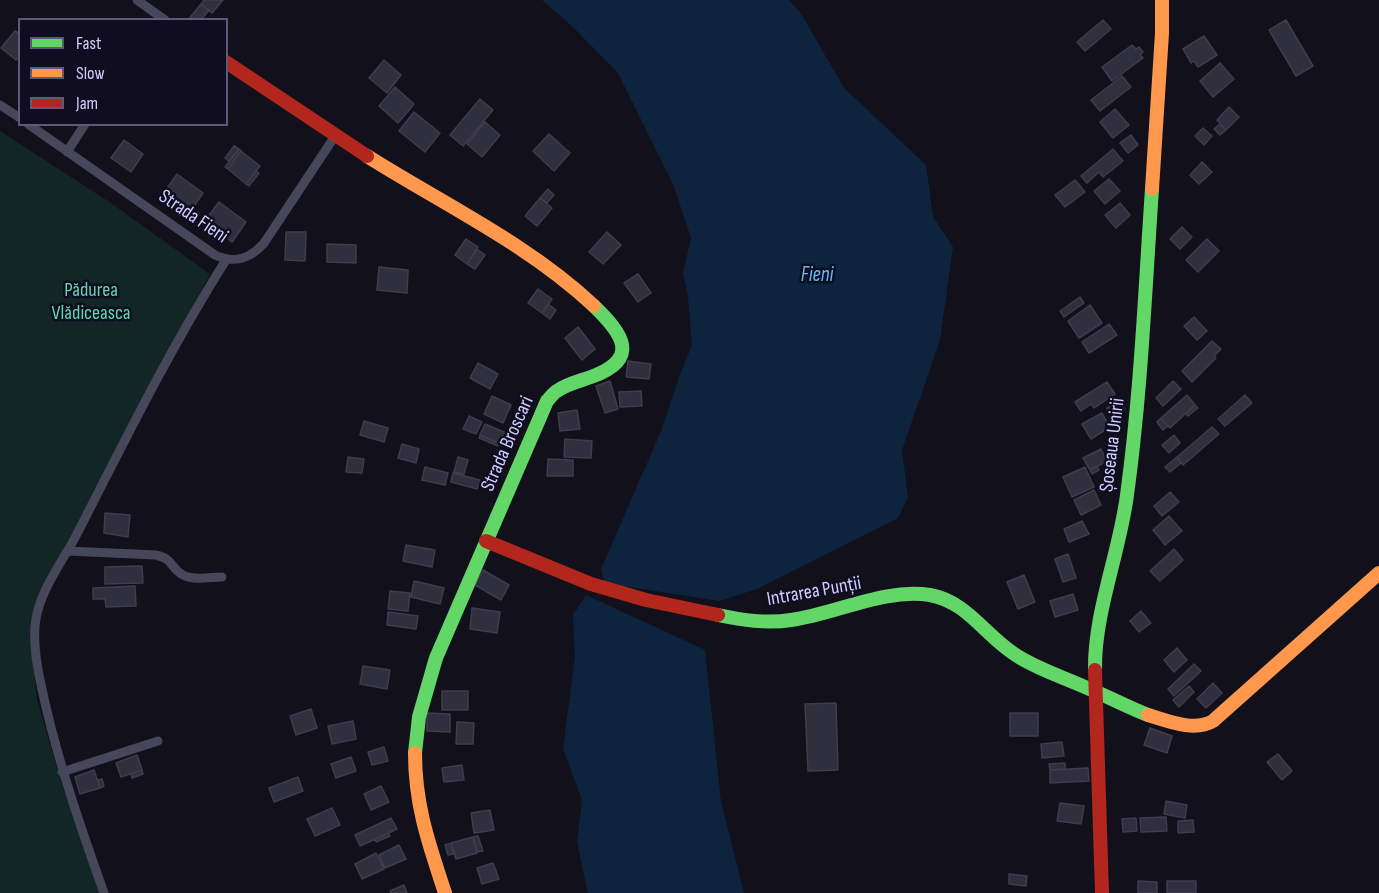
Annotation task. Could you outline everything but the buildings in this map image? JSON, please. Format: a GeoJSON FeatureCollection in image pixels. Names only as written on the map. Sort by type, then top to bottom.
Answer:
{"type":"FeatureCollection","features":[{"type":"Feature","properties":{"kind":"street"},"geometry":{"type":"LineString","coordinates":[[136,0],[160,18]]}},
{"type":"Feature","properties":{"kind":"street","name":"Șoseaua Unirii"},"geometry":{"type":"LineString","coordinates":[[1102,893],[1095,691],[1098,633],[1127,498],[1137,418],[1162,0]]}},
{"type":"Feature","properties":{"kind":"street","name":"Strada Broscari"},"geometry":{"type":"LineString","coordinates":[[228,63],[335,136],[516,247],[572,287],[599,311],[622,342],[623,352],[620,360],[614,366],[555,392],[547,401],[439,650],[422,697],[415,740],[415,780],[420,814],[445,893]]}},
{"type":"Feature","properties":{"kind":"street"},"geometry":{"type":"LineString","coordinates":[[0,105],[18,117]]}},
{"type":"Feature","properties":{"kind":"street","name":"Strada Fieni"},"geometry":{"type":"LineString","coordinates":[[31,126],[215,255],[226,260],[244,258],[258,251],[335,136]]}},
{"type":"Feature","properties":{"kind":"street"},"geometry":{"type":"LineString","coordinates":[[67,153],[84,126]]}},
{"type":"Feature","properties":{"kind":"street"},"geometry":{"type":"LineString","coordinates":[[104,893],[62,772],[43,696],[34,638],[35,624],[41,599],[174,349],[226,260]]}},
{"type":"Feature","properties":{"kind":"street","name":"Intrarea Punții"},"geometry":{"type":"LineString","coordinates":[[486,541],[590,584],[659,603],[752,621],[799,619],[912,594],[937,596],[964,608],[1007,650],[1025,661],[1135,710],[1196,726],[1213,722],[1379,573]]}},
{"type":"Feature","properties":{"kind":"street"},"geometry":{"type":"LineString","coordinates":[[68,551],[156,555],[169,560],[187,577],[222,577]]}},
{"type":"Feature","properties":{"kind":"street"},"geometry":{"type":"LineString","coordinates":[[62,772],[158,741]]}},
{"type":"Feature","properties":{"kind":"green space","name":"Pădurea Vlădiceasca"},"geometry":{"type":"Polygon","coordinates":[[[0,131],[108,201],[210,274],[35,605],[31,647],[37,699],[62,785],[101,893],[0,893],[0,131]]]}},
{"type":"Feature","properties":{"kind":"water","name":"Fieni"},"geometry":{"type":"Polygon","coordinates":[[[542,0],[789,0],[800,12],[844,88],[926,165],[933,217],[953,247],[940,340],[902,450],[908,497],[898,518],[757,589],[719,601],[604,583],[601,569],[662,429],[692,345],[688,297],[683,273],[691,238],[673,184],[618,73],[573,27],[542,0]]]}},
{"type":"Feature","properties":{"kind":"water"},"geometry":{"type":"Polygon","coordinates":[[[586,595],[705,650],[721,802],[744,893],[588,893],[577,842],[582,800],[563,749],[575,657],[573,615],[586,595]]]}},
{"type":"Feature","properties":{"kind":"traffic: fast"},"geometry":{"type":"LineString","coordinates":[[1095,670],[1099,626],[1124,516],[1132,457],[1152,189]]}},
{"type":"Feature","properties":{"kind":"traffic: fast"},"geometry":{"type":"LineString","coordinates":[[415,753],[419,717],[436,658],[547,401],[565,386],[607,370],[617,362],[622,354],[619,336],[594,306]]}},
{"type":"Feature","properties":{"kind":"traffic: fast"},"geometry":{"type":"LineString","coordinates":[[718,615],[772,622],[808,617],[877,598],[912,594],[930,595],[956,605],[1007,649],[1027,662],[1148,715]]}},
{"type":"Feature","properties":{"kind":"traffic: slow"},"geometry":{"type":"LineString","coordinates":[[1152,189],[1162,0]]}},
{"type":"Feature","properties":{"kind":"traffic: slow"},"geometry":{"type":"LineString","coordinates":[[367,156],[513,244],[541,263],[594,306]]}},
{"type":"Feature","properties":{"kind":"traffic: slow"},"geometry":{"type":"LineString","coordinates":[[1148,715],[1189,726],[1198,726],[1213,721],[1379,573]]}},
{"type":"Feature","properties":{"kind":"traffic: slow"},"geometry":{"type":"LineString","coordinates":[[415,753],[420,808],[445,893]]}},
{"type":"Feature","properties":{"kind":"traffic: jam"},"geometry":{"type":"LineString","coordinates":[[228,63],[367,156]]}},
{"type":"Feature","properties":{"kind":"traffic: jam"},"geometry":{"type":"LineString","coordinates":[[486,541],[591,584],[646,600],[718,615]]}},
{"type":"Feature","properties":{"kind":"traffic: jam"},"geometry":{"type":"LineString","coordinates":[[1095,670],[1102,893]]}}]}
